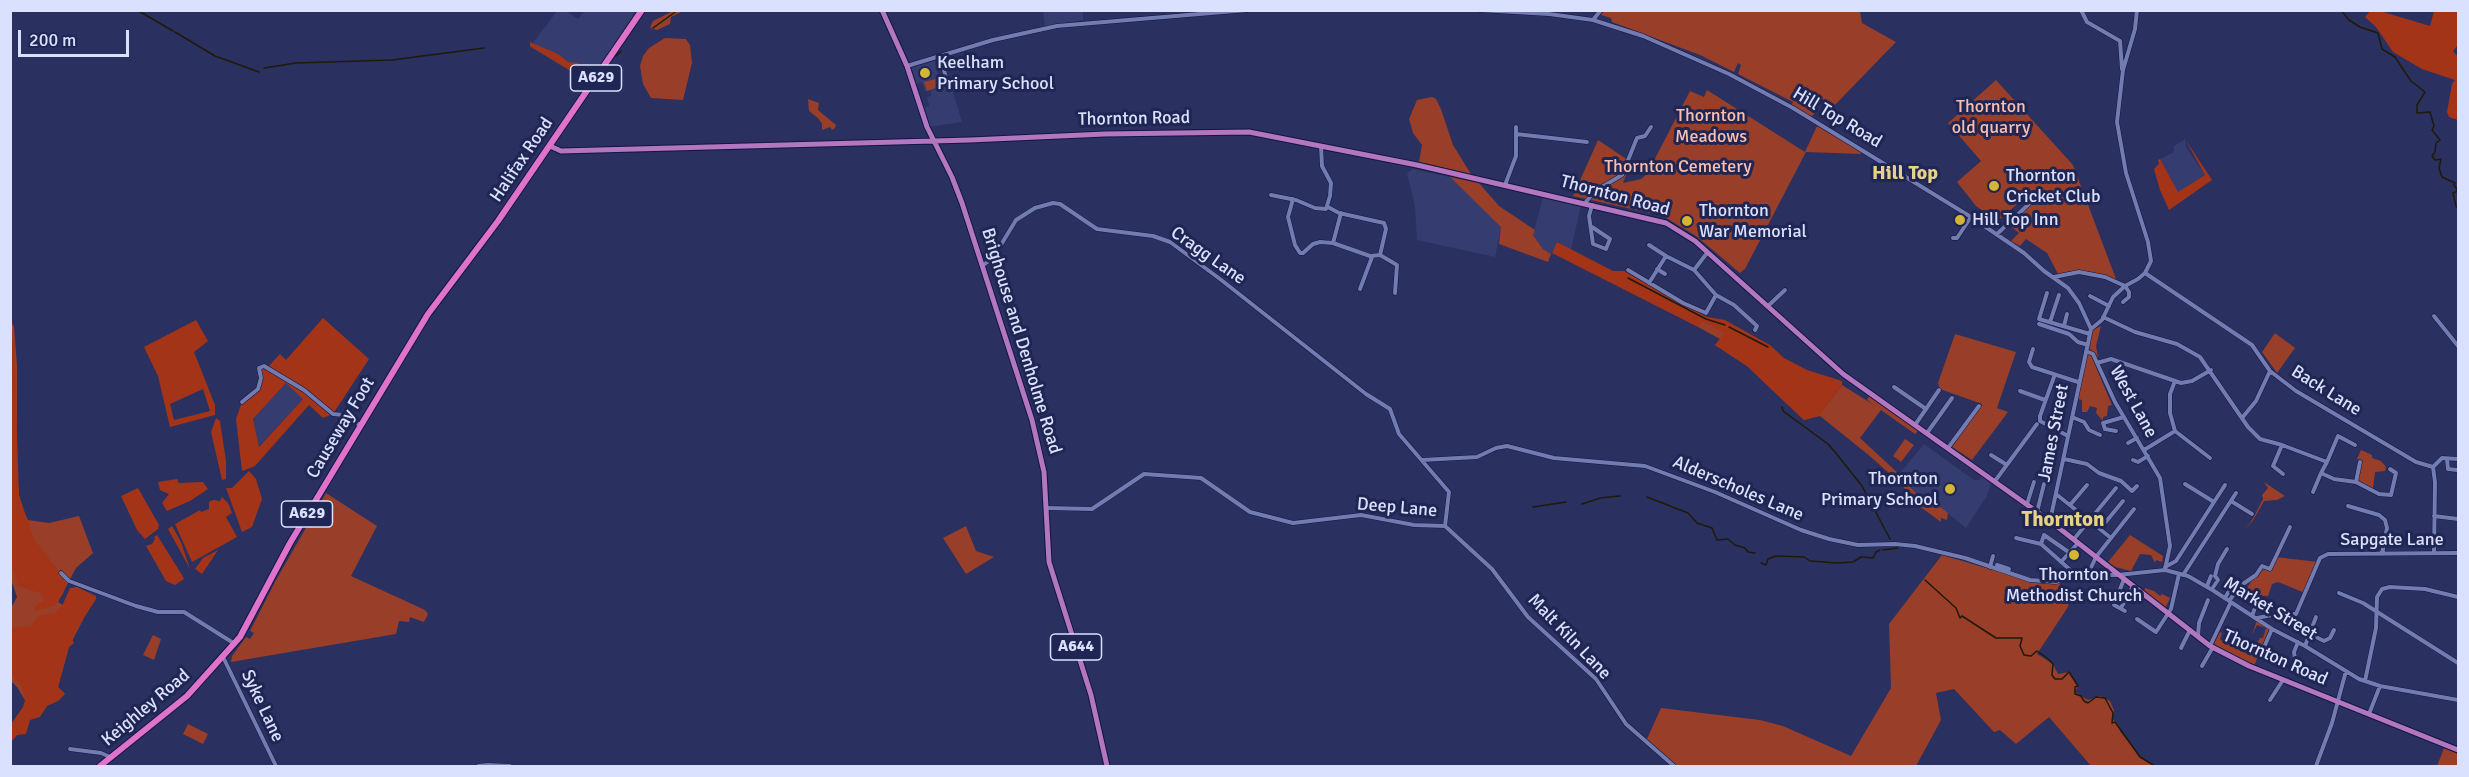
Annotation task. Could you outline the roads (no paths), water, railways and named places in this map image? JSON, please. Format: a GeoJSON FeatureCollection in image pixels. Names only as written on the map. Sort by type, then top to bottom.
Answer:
{"type":"FeatureCollection","features":[{"type":"Feature","properties":{"kind":"highway","name":"Halifax Road"},"geometry":{"type":"LineString","coordinates":[[422,324],[492,230],[642,10]]}},
{"type":"Feature","properties":{"kind":"highway","name":"Causeway Foot"},"geometry":{"type":"LineString","coordinates":[[235,644],[249,622],[279,561],[422,324]]}},
{"type":"Feature","properties":{"kind":"highway","name":"Keighley Road"},"geometry":{"type":"LineString","coordinates":[[100,766],[187,696],[235,644]]}},
{"type":"Feature","properties":{"kind":"main road","name":"A644"},"geometry":{"type":"LineString","coordinates":[[882,10],[907,66],[933,140]]}},
{"type":"Feature","properties":{"kind":"main road","name":"Thornton Road"},"geometry":{"type":"LineString","coordinates":[[550,146],[561,152],[1218,131],[1249,132],[1505,184],[1666,223],[1681,230],[1843,374],[2050,521],[2211,646],[2249,666],[2458,750]]}},
{"type":"Feature","properties":{"kind":"main road","name":"Brighouse and Denholme Road"},"geometry":{"type":"LineString","coordinates":[[933,140],[952,177],[1042,457],[1049,562],[1091,695],[1107,766]]}},
{"type":"Feature","properties":{"kind":"street"},"geometry":{"type":"LineString","coordinates":[[907,66],[993,40],[1067,25],[1247,10]]}},
{"type":"Feature","properties":{"kind":"street","name":"Hill Top Road"},"geometry":{"type":"LineString","coordinates":[[1480,10],[1557,15],[1593,20],[1625,29],[1687,54],[1771,96],[1883,162],[1997,234],[2068,288],[2075,296],[2091,332]]}},
{"type":"Feature","properties":{"kind":"street"},"geometry":{"type":"LineString","coordinates":[[1593,20],[1601,10]]}},
{"type":"Feature","properties":{"kind":"street"},"geometry":{"type":"LineString","coordinates":[[2081,10],[2087,22],[2121,41],[2123,70]]}},
{"type":"Feature","properties":{"kind":"street"},"geometry":{"type":"LineString","coordinates":[[2086,351],[2091,332],[2103,317],[2112,297],[2145,273],[2151,261],[2126,172],[2117,122],[2123,70],[2135,29],[2137,10]]}},
{"type":"Feature","properties":{"kind":"street"},"geometry":{"type":"LineString","coordinates":[[940,56],[947,81]]}},
{"type":"Feature","properties":{"kind":"street"},"geometry":{"type":"LineString","coordinates":[[1505,184],[1516,156],[1516,127]]}},
{"type":"Feature","properties":{"kind":"street"},"geometry":{"type":"LineString","coordinates":[[1585,203],[1595,191],[1622,175],[1637,138],[1646,136],[1651,127]]}},
{"type":"Feature","properties":{"kind":"street"},"geometry":{"type":"LineString","coordinates":[[1516,134],[1587,142]]}},
{"type":"Feature","properties":{"kind":"street"},"geometry":{"type":"LineString","coordinates":[[1321,145],[1321,162],[1330,183],[1328,207]]}},
{"type":"Feature","properties":{"kind":"street"},"geometry":{"type":"LineString","coordinates":[[1271,195],[1315,208],[1328,207],[1341,213],[1384,223],[1386,234],[1380,255]]}},
{"type":"Feature","properties":{"kind":"street"},"geometry":{"type":"LineString","coordinates":[[1293,200],[1288,217],[1295,245],[1300,253],[1317,242],[1333,243],[1372,257],[1380,255],[1397,265],[1395,293]]}},
{"type":"Feature","properties":{"kind":"street","name":"Cragg Lane"},"geometry":{"type":"LineString","coordinates":[[981,266],[993,258],[1016,220],[1024,213],[1044,204],[1060,204],[1097,229],[1163,239],[1220,279],[1366,394],[1390,409],[1399,434],[1449,492],[1445,526]]}},
{"type":"Feature","properties":{"kind":"street"},"geometry":{"type":"LineString","coordinates":[[1592,204],[1589,216],[1593,244],[1606,249],[1610,239],[1592,227]]}},
{"type":"Feature","properties":{"kind":"street"},"geometry":{"type":"LineString","coordinates":[[1997,234],[2029,204]]}},
{"type":"Feature","properties":{"kind":"street"},"geometry":{"type":"LineString","coordinates":[[1333,243],[1341,213]]}},
{"type":"Feature","properties":{"kind":"street"},"geometry":{"type":"LineString","coordinates":[[1957,239],[1971,217]]}},
{"type":"Feature","properties":{"kind":"street"},"geometry":{"type":"LineString","coordinates":[[1649,245],[1694,270],[1716,295],[1743,312],[1757,326],[1755,330]]}},
{"type":"Feature","properties":{"kind":"street"},"geometry":{"type":"LineString","coordinates":[[1694,270],[1707,253]]}},
{"type":"Feature","properties":{"kind":"street"},"geometry":{"type":"LineString","coordinates":[[1649,283],[1666,256]]}},
{"type":"Feature","properties":{"kind":"street"},"geometry":{"type":"LineString","coordinates":[[1360,289],[1372,257]]}},
{"type":"Feature","properties":{"kind":"street"},"geometry":{"type":"LineString","coordinates":[[1657,269],[1665,274]]}},
{"type":"Feature","properties":{"kind":"street"},"geometry":{"type":"LineString","coordinates":[[1628,270],[1683,303],[1706,313],[1716,295]]}},
{"type":"Feature","properties":{"kind":"street"},"geometry":{"type":"LineString","coordinates":[[2053,278],[2079,272],[2105,277],[2125,286],[2130,292],[2129,297],[2123,302]]}},
{"type":"Feature","properties":{"kind":"street","name":"Back Lane"},"geometry":{"type":"LineString","coordinates":[[2145,273],[2252,345],[2270,371],[2312,401],[2416,462],[2433,467]]}},
{"type":"Feature","properties":{"kind":"street"},"geometry":{"type":"LineString","coordinates":[[1768,307],[1785,290]]}},
{"type":"Feature","properties":{"kind":"street"},"geometry":{"type":"LineString","coordinates":[[2039,321],[2047,293]]}},
{"type":"Feature","properties":{"kind":"street"},"geometry":{"type":"LineString","coordinates":[[2050,322],[2059,295]]}},
{"type":"Feature","properties":{"kind":"street"},"geometry":{"type":"LineString","coordinates":[[2090,296],[2109,306]]}},
{"type":"Feature","properties":{"kind":"street"},"geometry":{"type":"LineString","coordinates":[[2064,326],[2067,314]]}},
{"type":"Feature","properties":{"kind":"street"},"geometry":{"type":"LineString","coordinates":[[2434,316],[2458,346]]}},
{"type":"Feature","properties":{"kind":"street"},"geometry":{"type":"LineString","coordinates":[[2103,317],[2135,332],[2186,348],[2200,357],[2242,418],[2260,439],[2326,462]]}},
{"type":"Feature","properties":{"kind":"street"},"geometry":{"type":"LineString","coordinates":[[2039,321],[2091,332]]}},
{"type":"Feature","properties":{"kind":"street"},"geometry":{"type":"LineString","coordinates":[[2039,321],[2069,333],[2078,342],[2088,345]]}},
{"type":"Feature","properties":{"kind":"street"},"geometry":{"type":"LineString","coordinates":[[2033,349],[2029,362],[2032,367],[2078,382]]}},
{"type":"Feature","properties":{"kind":"street","name":"West Lane"},"geometry":{"type":"LineString","coordinates":[[2086,351],[2093,354],[2106,385],[2160,477],[2169,527],[2170,546],[2165,568]]}},
{"type":"Feature","properties":{"kind":"street","name":"James Street"},"geometry":{"type":"LineString","coordinates":[[2050,521],[2086,351]]}},
{"type":"Feature","properties":{"kind":"street"},"geometry":{"type":"LineString","coordinates":[[2097,363],[2111,359],[2175,381],[2192,381],[2211,370]]}},
{"type":"Feature","properties":{"kind":"street"},"geometry":{"type":"LineString","coordinates":[[242,402],[258,388],[261,378],[259,368],[264,366],[304,390],[333,414],[343,415],[360,424]]}},
{"type":"Feature","properties":{"kind":"street"},"geometry":{"type":"LineString","coordinates":[[2242,418],[2256,401],[2270,371]]}},
{"type":"Feature","properties":{"kind":"street"},"geometry":{"type":"LineString","coordinates":[[1995,482],[2038,422],[2054,377]]}},
{"type":"Feature","properties":{"kind":"street"},"geometry":{"type":"LineString","coordinates":[[2175,381],[2170,394],[2170,413],[2175,431],[2210,459]]}},
{"type":"Feature","properties":{"kind":"street"},"geometry":{"type":"LineString","coordinates":[[1894,387],[1926,409]]}},
{"type":"Feature","properties":{"kind":"street"},"geometry":{"type":"LineString","coordinates":[[1915,425],[1939,390]]}},
{"type":"Feature","properties":{"kind":"street"},"geometry":{"type":"LineString","coordinates":[[2020,391],[2045,400]]}},
{"type":"Feature","properties":{"kind":"street"},"geometry":{"type":"LineString","coordinates":[[1927,433],[1952,398]]}},
{"type":"Feature","properties":{"kind":"street"},"geometry":{"type":"LineString","coordinates":[[1948,448],[1978,406]]}},
{"type":"Feature","properties":{"kind":"street"},"geometry":{"type":"LineString","coordinates":[[2072,417],[2084,422],[2089,430],[2100,435]]}},
{"type":"Feature","properties":{"kind":"street"},"geometry":{"type":"LineString","coordinates":[[2116,431],[2105,429],[2103,423],[2124,417]]}},
{"type":"Feature","properties":{"kind":"street"},"geometry":{"type":"LineString","coordinates":[[2038,422],[2068,436]]}},
{"type":"Feature","properties":{"kind":"street"},"geometry":{"type":"LineString","coordinates":[[2144,450],[2175,431]]}},
{"type":"Feature","properties":{"kind":"street"},"geometry":{"type":"LineString","coordinates":[[2313,492],[2338,436],[2355,445]]}},
{"type":"Feature","properties":{"kind":"street"},"geometry":{"type":"LineString","coordinates":[[2128,442],[2137,438]]}},
{"type":"Feature","properties":{"kind":"street"},"geometry":{"type":"LineString","coordinates":[[2282,445],[2273,466],[2283,474]]}},
{"type":"Feature","properties":{"kind":"street","name":"Alderscholes Lane"},"geometry":{"type":"LineString","coordinates":[[1422,460],[1477,457],[1496,448],[1507,446],[1554,458],[1645,466],[1726,496],[1801,530],[1829,539],[1858,545],[1905,544],[1965,558],[2030,580],[2056,582],[2076,575],[2088,574],[2121,577],[2165,568]]}},
{"type":"Feature","properties":{"kind":"street"},"geometry":{"type":"LineString","coordinates":[[1991,455],[2007,465]]}},
{"type":"Feature","properties":{"kind":"street"},"geometry":{"type":"LineString","coordinates":[[2133,460],[2138,462],[2148,456]]}},
{"type":"Feature","properties":{"kind":"street"},"geometry":{"type":"LineString","coordinates":[[2434,554],[2435,482],[2433,467],[2442,458],[2458,459]]}},
{"type":"Feature","properties":{"kind":"street"},"geometry":{"type":"LineString","coordinates":[[2064,459],[2087,464],[2099,473],[2121,481],[2132,491],[2137,486]]}},
{"type":"Feature","properties":{"kind":"street"},"geometry":{"type":"LineString","coordinates":[[2447,459],[2448,469],[2457,470]]}},
{"type":"Feature","properties":{"kind":"street"},"geometry":{"type":"LineString","coordinates":[[2356,482],[2360,462]]}},
{"type":"Feature","properties":{"kind":"street"},"geometry":{"type":"LineString","coordinates":[[2321,473],[2334,479],[2356,482],[2373,492],[2391,497],[2396,473],[2390,469]]}},
{"type":"Feature","properties":{"kind":"street","name":"Deep Lane"},"geometry":{"type":"LineString","coordinates":[[1047,508],[1092,509],[1144,474],[1201,478],[1250,512],[1293,523],[1361,515],[1414,525],[1445,526]]}},
{"type":"Feature","properties":{"kind":"street"},"geometry":{"type":"LineString","coordinates":[[2027,505],[2034,482]]}},
{"type":"Feature","properties":{"kind":"street"},"geometry":{"type":"LineString","coordinates":[[2185,483],[2214,502]]}},
{"type":"Feature","properties":{"kind":"street"},"geometry":{"type":"LineString","coordinates":[[2037,512],[2044,484]]}},
{"type":"Feature","properties":{"kind":"street"},"geometry":{"type":"LineString","coordinates":[[2070,505],[2087,485]]}},
{"type":"Feature","properties":{"kind":"street"},"geometry":{"type":"LineString","coordinates":[[2165,568],[2176,561],[2225,485]]}},
{"type":"Feature","properties":{"kind":"street"},"geometry":{"type":"LineString","coordinates":[[2061,562],[2070,553],[2089,521],[2116,488]]}},
{"type":"Feature","properties":{"kind":"street"},"geometry":{"type":"LineString","coordinates":[[2137,619],[2156,632],[2168,614],[2184,575],[2236,493]]}},
{"type":"Feature","properties":{"kind":"street"},"geometry":{"type":"LineString","coordinates":[[2056,494],[2111,538]]}},
{"type":"Feature","properties":{"kind":"street"},"geometry":{"type":"LineString","coordinates":[[2100,530],[2123,501]]}},
{"type":"Feature","properties":{"kind":"street"},"geometry":{"type":"LineString","coordinates":[[2231,501],[2252,514]]}},
{"type":"Feature","properties":{"kind":"street"},"geometry":{"type":"LineString","coordinates":[[2348,506],[2379,515],[2385,520],[2387,528],[2382,554]]}},
{"type":"Feature","properties":{"kind":"street"},"geometry":{"type":"LineString","coordinates":[[2088,574],[2096,557],[2134,509]]}},
{"type":"Feature","properties":{"kind":"street"},"geometry":{"type":"LineString","coordinates":[[2434,516],[2458,519]]}},
{"type":"Feature","properties":{"kind":"street","name":"Malt Kiln Lane"},"geometry":{"type":"LineString","coordinates":[[1445,526],[1492,570],[1528,617],[1596,679],[1626,724],[1674,766]]}},
{"type":"Feature","properties":{"kind":"street"},"geometry":{"type":"LineString","coordinates":[[2229,600],[2240,586],[2256,575],[2262,566],[2270,568],[2290,527]]}},
{"type":"Feature","properties":{"kind":"street"},"geometry":{"type":"LineString","coordinates":[[2041,544],[2044,535],[2070,553]]}},
{"type":"Feature","properties":{"kind":"street"},"geometry":{"type":"LineString","coordinates":[[2016,538],[2041,544],[2076,575]]}},
{"type":"Feature","properties":{"kind":"street"},"geometry":{"type":"LineString","coordinates":[[2209,589],[2218,580],[2216,576],[2218,564],[2227,549]]}},
{"type":"Feature","properties":{"kind":"street","name":"Sapgate Lane"},"geometry":{"type":"LineString","coordinates":[[2254,617],[2296,614],[2320,558],[2328,554],[2458,553]]}},
{"type":"Feature","properties":{"kind":"street"},"geometry":{"type":"LineString","coordinates":[[1990,567],[1993,556]]}},
{"type":"Feature","properties":{"kind":"street"},"geometry":{"type":"LineString","coordinates":[[1997,565],[2002,569],[2009,569]]}},
{"type":"Feature","properties":{"kind":"street","name":"Market Street"},"geometry":{"type":"LineString","coordinates":[[2165,568],[2198,581],[2272,628],[2365,681],[2380,686],[2458,700]]}},
{"type":"Feature","properties":{"kind":"street"},"geometry":{"type":"LineString","coordinates":[[61,573],[69,581],[136,606],[158,612],[184,612],[235,644]]}},
{"type":"Feature","properties":{"kind":"street"},"geometry":{"type":"LineString","coordinates":[[2209,589],[2211,576]]}},
{"type":"Feature","properties":{"kind":"street"},"geometry":{"type":"LineString","coordinates":[[2121,577],[2114,604],[2123,609],[2133,586]]}},
{"type":"Feature","properties":{"kind":"street"},"geometry":{"type":"LineString","coordinates":[[2195,586],[2198,581]]}},
{"type":"Feature","properties":{"kind":"street"},"geometry":{"type":"LineString","coordinates":[[2202,666],[2229,600],[2233,584]]}},
{"type":"Feature","properties":{"kind":"street"},"geometry":{"type":"LineString","coordinates":[[2365,681],[2376,628],[2377,597],[2382,589],[2390,587],[2425,589],[2458,597]]}},
{"type":"Feature","properties":{"kind":"street"},"geometry":{"type":"LineString","coordinates":[[2133,601],[2138,591]]}},
{"type":"Feature","properties":{"kind":"street"},"geometry":{"type":"LineString","coordinates":[[2340,593],[2376,610],[2457,662],[2458,654]]}},
{"type":"Feature","properties":{"kind":"street"},"geometry":{"type":"LineString","coordinates":[[2254,617],[2259,597]]}},
{"type":"Feature","properties":{"kind":"street"},"geometry":{"type":"LineString","coordinates":[[2197,636],[2199,623],[2208,600]]}},
{"type":"Feature","properties":{"kind":"street"},"geometry":{"type":"LineString","coordinates":[[2242,616],[2244,611]]}},
{"type":"Feature","properties":{"kind":"street"},"geometry":{"type":"LineString","coordinates":[[2305,645],[2316,617]]}},
{"type":"Feature","properties":{"kind":"street"},"geometry":{"type":"LineString","coordinates":[[2265,645],[2272,628]]}},
{"type":"Feature","properties":{"kind":"street"},"geometry":{"type":"LineString","coordinates":[[2181,648],[2190,630]]}},
{"type":"Feature","properties":{"kind":"street"},"geometry":{"type":"LineString","coordinates":[[2310,634],[2324,641],[2330,638],[2334,630]]}},
{"type":"Feature","properties":{"kind":"street"},"geometry":{"type":"LineString","coordinates":[[2295,659],[2294,652],[2298,642]]}},
{"type":"Feature","properties":{"kind":"street","name":"Syke Lane"},"geometry":{"type":"LineString","coordinates":[[223,657],[276,766]]}},
{"type":"Feature","properties":{"kind":"street"},"geometry":{"type":"LineString","coordinates":[[2316,766],[2328,736],[2346,671]]}},
{"type":"Feature","properties":{"kind":"street"},"geometry":{"type":"LineString","coordinates":[[2270,700],[2283,680]]}},
{"type":"Feature","properties":{"kind":"street"},"geometry":{"type":"LineString","coordinates":[[2369,714],[2380,686]]}},
{"type":"Feature","properties":{"kind":"street"},"geometry":{"type":"LineString","coordinates":[[70,750],[101,753],[110,758]]}},
{"type":"Feature","properties":{"kind":"street"},"geometry":{"type":"LineString","coordinates":[[478,766],[510,766]]}},
{"type":"Feature","properties":{"kind":"waterway"},"geometry":{"type":"LineString","coordinates":[[137,10],[173,31]]}},
{"type":"Feature","properties":{"kind":"waterway"},"geometry":{"type":"LineString","coordinates":[[653,28],[678,10]]}},
{"type":"Feature","properties":{"kind":"waterway"},"geometry":{"type":"LineString","coordinates":[[2341,10],[2349,20],[2360,27],[2378,33],[2382,49],[2395,57],[2411,81],[2425,92],[2417,105],[2417,113],[2430,112],[2434,126],[2432,130],[2440,140],[2436,143],[2432,156],[2435,160],[2441,159],[2439,168],[2442,177],[2455,183],[2458,191],[2453,193],[2458,208]]}},
{"type":"Feature","properties":{"kind":"waterway"},"geometry":{"type":"LineString","coordinates":[[175,32],[215,56],[259,72]]}},
{"type":"Feature","properties":{"kind":"waterway"},"geometry":{"type":"LineString","coordinates":[[264,68],[296,63],[392,60],[484,48]]}},
{"type":"Feature","properties":{"kind":"waterway"},"geometry":{"type":"LineString","coordinates":[[616,56],[621,51]]}},
{"type":"Feature","properties":{"kind":"waterway"},"geometry":{"type":"LineString","coordinates":[[1628,278],[1706,319],[1725,325]]}},
{"type":"Feature","properties":{"kind":"waterway"},"geometry":{"type":"LineString","coordinates":[[1729,327],[1768,347]]}},
{"type":"Feature","properties":{"kind":"waterway"},"geometry":{"type":"LineString","coordinates":[[1782,407],[1783,411],[1828,444],[1835,452],[1862,486],[1890,539]]}},
{"type":"Feature","properties":{"kind":"waterway"},"geometry":{"type":"LineString","coordinates":[[1582,504],[1600,498],[1620,496]]}},
{"type":"Feature","properties":{"kind":"waterway"},"geometry":{"type":"LineString","coordinates":[[1647,497],[1688,513],[1697,523],[1712,528],[1717,540],[1728,539],[1748,552],[1755,553]]}},
{"type":"Feature","properties":{"kind":"waterway"},"geometry":{"type":"LineString","coordinates":[[1533,507],[1566,502]]}},
{"type":"Feature","properties":{"kind":"waterway"},"geometry":{"type":"LineString","coordinates":[[1883,550],[1898,548]]}},
{"type":"Feature","properties":{"kind":"waterway"},"geometry":{"type":"LineString","coordinates":[[1761,563],[1766,565],[1768,559],[1776,556],[1804,557],[1810,561],[1853,562],[1861,557],[1873,558],[1880,550]]}},
{"type":"Feature","properties":{"kind":"waterway"},"geometry":{"type":"LineString","coordinates":[[1925,580],[1956,608],[1960,618],[1962,616],[1996,638],[2022,638],[2020,646],[2024,655],[2031,656],[2037,651],[2047,658],[2053,664],[2052,675],[2055,679],[2062,679],[2069,672],[2078,686],[2075,687],[2075,694],[2081,696],[2084,701],[2088,703],[2096,697],[2105,698],[2113,713],[2112,723],[2115,722],[2140,757],[2155,766]]}},
{"type":"Feature","properties":{"kind":"place","name":"Keelham Primary School"},"geometry":{"type":"Point","coordinates":[925,73]}},
{"type":"Feature","properties":{"kind":"place","name":"Thornton Cricket Club"},"geometry":{"type":"Point","coordinates":[1994,186]}},
{"type":"Feature","properties":{"kind":"place","name":"Hill Top Inn"},"geometry":{"type":"Point","coordinates":[1960,220]}},
{"type":"Feature","properties":{"kind":"place","name":"Thornton War Memorial"},"geometry":{"type":"Point","coordinates":[1687,221]}},
{"type":"Feature","properties":{"kind":"place","name":"Thornton Primary School"},"geometry":{"type":"Point","coordinates":[1950,489]}},
{"type":"Feature","properties":{"kind":"place","name":"Thornton Methodist Church"},"geometry":{"type":"Point","coordinates":[2074,555]}},
{"type":"Feature","properties":{"kind":"district","name":"Hill Top"},"geometry":{"type":"Point","coordinates":[1905,174]}},
{"type":"Feature","properties":{"kind":"district","name":"Thornton"},"geometry":{"type":"Point","coordinates":[2063,520]}},
{"type":"Feature","properties":{"kind":"park label","name":"Thornton old quarry"},"geometry":{"type":"Point","coordinates":[1991,117]}},
{"type":"Feature","properties":{"kind":"park label","name":"Thornton Meadows"},"geometry":{"type":"Point","coordinates":[1711,126]}},
{"type":"Feature","properties":{"kind":"park label","name":"Thornton Cemetery"},"geometry":{"type":"Point","coordinates":[1678,167]}}]}
